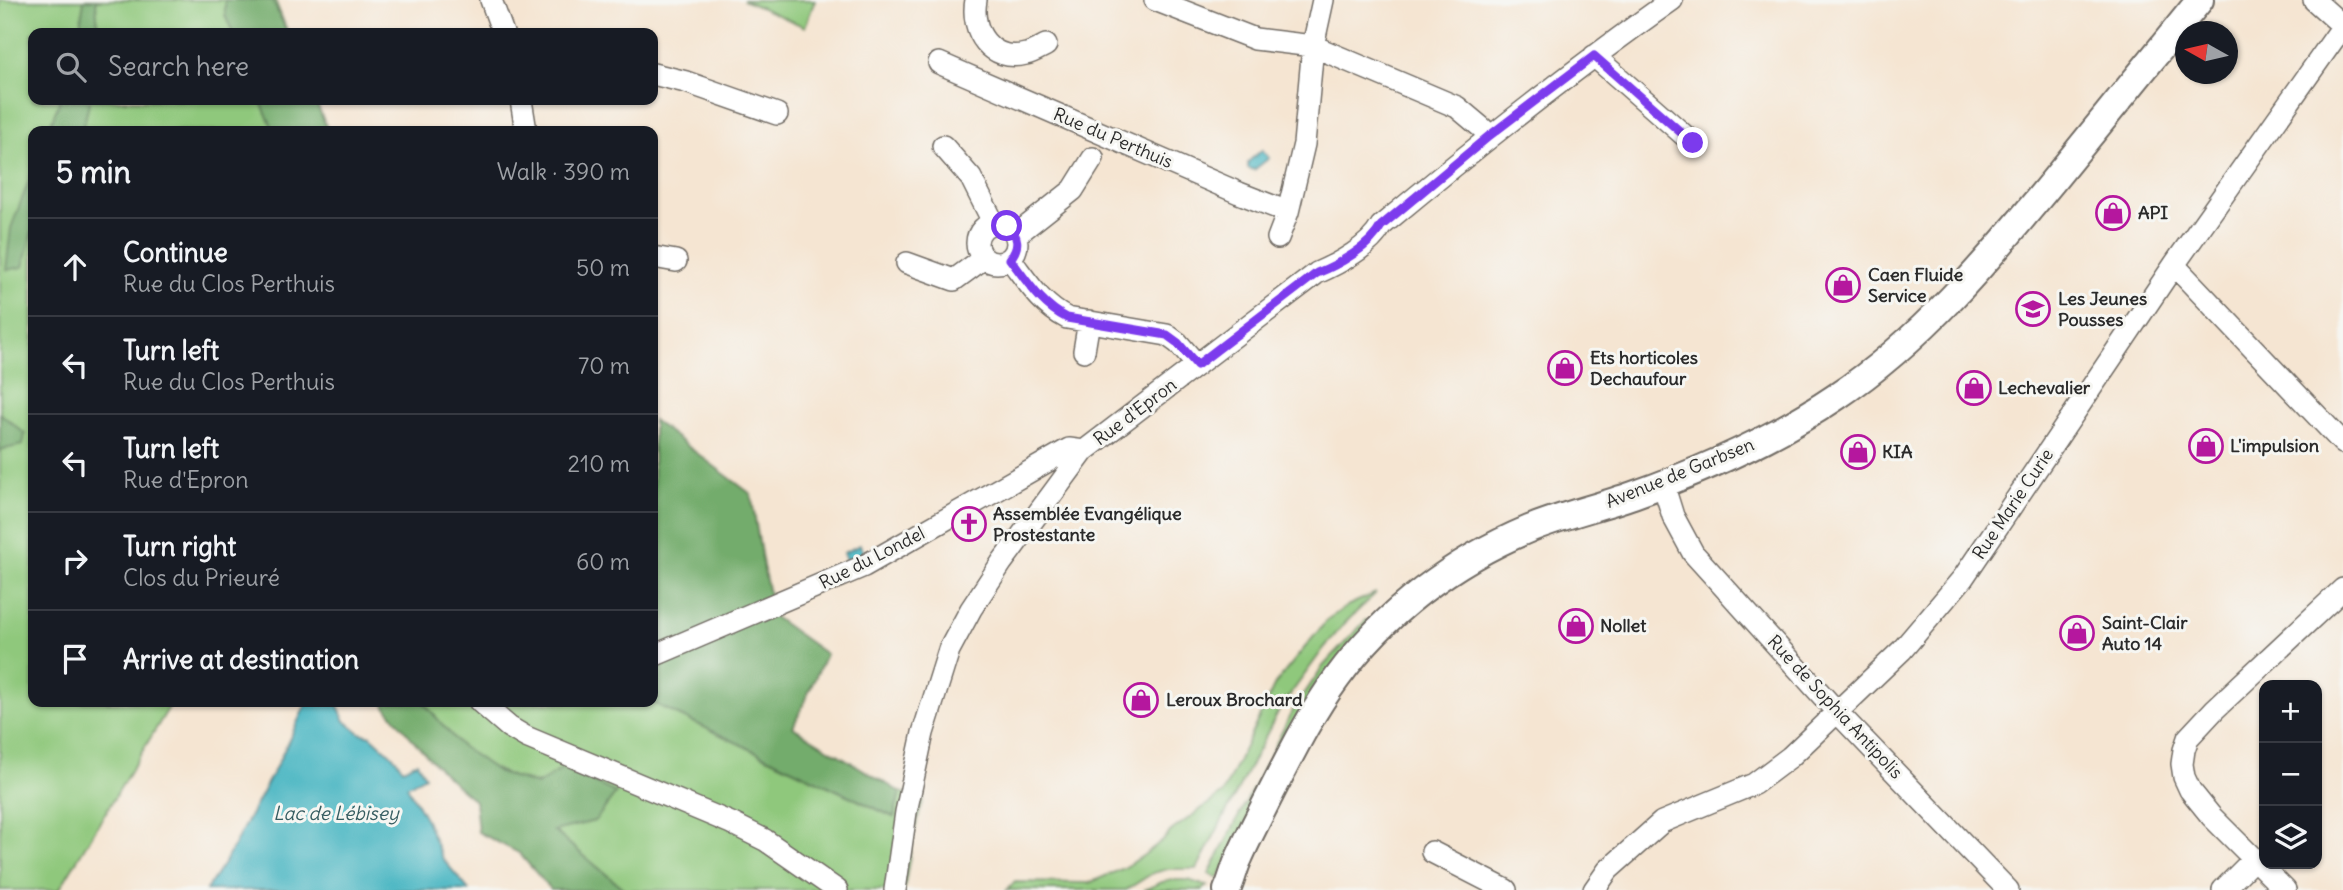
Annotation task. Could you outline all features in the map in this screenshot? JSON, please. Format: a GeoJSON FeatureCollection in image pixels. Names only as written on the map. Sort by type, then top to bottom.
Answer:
{"type":"FeatureCollection","features":[{"type":"Feature","properties":{"kind":"main road","name":"Avenue de Garbsen"},"geometry":{"type":"LineString","coordinates":[[2137,78],[2171,10],[2179,0]]}},
{"type":"Feature","properties":{"kind":"main road","name":"Avenue de Garbsen"},"geometry":{"type":"LineString","coordinates":[[1238,860],[1297,741],[1329,688],[1363,644],[1405,605],[1447,573],[1490,547],[1566,516],[1663,484],[1725,458],[1791,425],[1838,396],[1885,361],[1928,322],[2001,244],[2200,0]]}},
{"type":"Feature","properties":{"kind":"main road"},"geometry":{"type":"LineString","coordinates":[[1211,890],[1238,860]]}},
{"type":"Feature","properties":{"kind":"main road"},"geometry":{"type":"LineString","coordinates":[[1227,890],[1238,860]]}},
{"type":"Feature","properties":{"kind":"street"},"geometry":{"type":"LineString","coordinates":[[491,0],[501,28]]}},
{"type":"Feature","properties":{"kind":"street"},"geometry":{"type":"LineString","coordinates":[[975,0],[977,30],[984,42],[1002,53],[1013,55],[1026,54],[1046,45]]}},
{"type":"Feature","properties":{"kind":"street"},"geometry":{"type":"LineString","coordinates":[[1155,0],[1255,39],[1313,46],[1457,107],[1489,136]]}},
{"type":"Feature","properties":{"kind":"street"},"geometry":{"type":"LineString","coordinates":[[1279,237],[1288,212],[1304,144],[1313,46],[1323,0]]}},
{"type":"Feature","properties":{"kind":"street","name":"Rue d'Epron"},"geometry":{"type":"LineString","coordinates":[[895,890],[906,812],[923,733],[949,650],[971,609],[1002,562],[1083,451],[1317,273],[1337,265],[1377,234],[1381,226],[1489,136],[1672,0]]}},
{"type":"Feature","properties":{"kind":"street"},"geometry":{"type":"LineString","coordinates":[[2314,0],[2343,26]]}},
{"type":"Feature","properties":{"kind":"street","name":"Rue Marie Curie"},"geometry":{"type":"LineString","coordinates":[[1594,890],[1608,870],[1662,822],[1754,784],[1790,757],[1902,650],[1963,578],[2174,265],[2343,26]]}},
{"type":"Feature","properties":{"kind":"street"},"geometry":{"type":"LineString","coordinates":[[1594,56],[1693,143]]}},
{"type":"Feature","properties":{"kind":"street","name":"Rue du Perthuis"},"geometry":{"type":"LineString","coordinates":[[939,62],[1288,212]]}},
{"type":"Feature","properties":{"kind":"street"},"geometry":{"type":"LineString","coordinates":[[658,75],[686,82],[777,114]]}},
{"type":"Feature","properties":{"kind":"street"},"geometry":{"type":"LineString","coordinates":[[522,105],[525,126]]}},
{"type":"Feature","properties":{"kind":"street"},"geometry":{"type":"LineString","coordinates":[[943,146],[971,177],[994,224]]}},
{"type":"Feature","properties":{"kind":"street"},"geometry":{"type":"LineString","coordinates":[[1016,235],[1073,190],[1093,158]]}},
{"type":"Feature","properties":{"kind":"street"},"geometry":{"type":"LineString","coordinates":[[994,224],[1007,226],[1016,235],[1017,248],[1005,262],[994,263],[984,258],[978,247],[983,230],[994,224]]}},
{"type":"Feature","properties":{"kind":"street"},"geometry":{"type":"LineString","coordinates":[[658,258],[676,261]]}},
{"type":"Feature","properties":{"kind":"street"},"geometry":{"type":"LineString","coordinates":[[907,263],[954,280],[984,258]]}},
{"type":"Feature","properties":{"kind":"street"},"geometry":{"type":"LineString","coordinates":[[1010,259],[1040,299],[1067,318],[1167,335],[1178,343],[1197,365]]}},
{"type":"Feature","properties":{"kind":"street"},"geometry":{"type":"LineString","coordinates":[[2174,265],[2343,443]]}},
{"type":"Feature","properties":{"kind":"street"},"geometry":{"type":"LineString","coordinates":[[1084,351],[1089,321]]}},
{"type":"Feature","properties":{"kind":"street","name":"Rue du Londel"},"geometry":{"type":"LineString","coordinates":[[658,654],[864,566],[1069,449],[1083,451]]}},
{"type":"Feature","properties":{"kind":"street","name":"Rue de Sophia Antipolis"},"geometry":{"type":"LineString","coordinates":[[1663,484],[1674,516],[1693,553],[1838,713],[2008,890]]}},
{"type":"Feature","properties":{"kind":"street"},"geometry":{"type":"LineString","coordinates":[[2285,890],[2211,816],[2190,790],[2183,777],[2182,764],[2188,738],[2224,700],[2343,589]]}},
{"type":"Feature","properties":{"kind":"street"},"geometry":{"type":"LineString","coordinates":[[486,707],[509,727],[526,737],[731,823],[765,840],[837,890]]}},
{"type":"Feature","properties":{"kind":"street"},"geometry":{"type":"LineString","coordinates":[[1432,852],[1506,890]]}},
{"type":"Feature","properties":{"kind":"street"},"geometry":{"type":"LineString","coordinates":[[2223,890],[2255,858]]}},
{"type":"Feature","properties":{"kind":"green space"},"geometry":{"type":"Polygon","coordinates":[[[0,0],[275,0],[286,28],[28,28],[28,105],[317,105],[326,126],[28,126],[28,707],[169,707],[59,890],[0,890],[0,0]]]}},
{"type":"Feature","properties":{"kind":"green space"},"geometry":{"type":"Polygon","coordinates":[[[84,0],[96,0],[98,28],[80,28],[84,0]]]}},
{"type":"Feature","properties":{"kind":"green space"},"geometry":{"type":"Polygon","coordinates":[[[225,0],[272,0],[286,28],[231,28],[225,15],[225,0]]]}},
{"type":"Feature","properties":{"kind":"green space"},"geometry":{"type":"Polygon","coordinates":[[[743,0],[815,0],[805,27],[743,0]]]}},
{"type":"Feature","properties":{"kind":"green space"},"geometry":{"type":"Polygon","coordinates":[[[58,105],[89,105],[83,126],[50,126],[58,105]]]}},
{"type":"Feature","properties":{"kind":"green space"},"geometry":{"type":"Polygon","coordinates":[[[262,105],[317,105],[326,126],[272,126],[262,105]]]}},
{"type":"Feature","properties":{"kind":"green space"},"geometry":{"type":"Polygon","coordinates":[[[28,183],[28,248],[23,267],[6,270],[11,228],[28,183]]]}},
{"type":"Feature","properties":{"kind":"green space"},"geometry":{"type":"Polygon","coordinates":[[[0,413],[25,434],[23,445],[0,450],[0,413]]]}},
{"type":"Feature","properties":{"kind":"green space"},"geometry":{"type":"Polygon","coordinates":[[[658,424],[751,494],[774,617],[826,654],[793,727],[900,792],[894,817],[658,705],[658,424]]]}},
{"type":"Feature","properties":{"kind":"green space"},"geometry":{"type":"Polygon","coordinates":[[[1376,593],[1324,648],[1279,710],[1197,869],[1168,869],[1153,873],[1126,890],[1007,890],[1015,882],[1089,883],[1124,868],[1223,793],[1275,684],[1328,619],[1349,605],[1376,593]]]}},
{"type":"Feature","properties":{"kind":"green space"},"geometry":{"type":"Polygon","coordinates":[[[1366,620],[1371,623],[1223,870],[1218,878],[1209,874],[1292,712],[1323,666],[1366,620]]]}},
{"type":"Feature","properties":{"kind":"green space"},"geometry":{"type":"Polygon","coordinates":[[[658,705],[893,817],[900,792],[924,798],[914,832],[904,890],[625,890],[553,830],[594,821],[616,793],[552,786],[512,776],[475,757],[458,743],[427,707],[658,705]]]}},
{"type":"Feature","properties":{"kind":"green space"},"geometry":{"type":"Polygon","coordinates":[[[386,707],[427,707],[460,745],[500,773],[537,785],[563,768],[616,793],[595,821],[554,831],[625,890],[551,890],[519,853],[478,832],[475,801],[450,779],[386,707]]]}},
{"type":"Feature","properties":{"kind":"green space"},"geometry":{"type":"Polygon","coordinates":[[[1173,880],[1188,880],[1207,886],[1201,890],[1144,890],[1173,880]]]}},
{"type":"Feature","properties":{"kind":"water"},"geometry":{"type":"Polygon","coordinates":[[[1262,150],[1269,158],[1254,170],[1248,168],[1248,162],[1262,150]]]}},
{"type":"Feature","properties":{"kind":"water"},"geometry":{"type":"Polygon","coordinates":[[[860,545],[865,554],[847,563],[843,553],[860,545]]]}},
{"type":"Feature","properties":{"kind":"water","name":"Lac de Lébisey"},"geometry":{"type":"Polygon","coordinates":[[[305,707],[338,707],[345,721],[360,733],[371,736],[403,769],[417,762],[425,776],[407,786],[426,820],[442,858],[469,890],[206,890],[225,862],[305,707]]]}},
{"type":"Feature","properties":{"kind":"place","name":"API"},"geometry":{"type":"Point","coordinates":[2113,213]}},
{"type":"Feature","properties":{"kind":"place","name":"Caen Fluide Service"},"geometry":{"type":"Point","coordinates":[1843,285]}},
{"type":"Feature","properties":{"kind":"place","name":"Les Jeunes Pousses"},"geometry":{"type":"Point","coordinates":[2033,309]}},
{"type":"Feature","properties":{"kind":"place","name":"Ets horticoles Dechaufour"},"geometry":{"type":"Point","coordinates":[1565,368]}},
{"type":"Feature","properties":{"kind":"place","name":"Lechevalier"},"geometry":{"type":"Point","coordinates":[1974,388]}},
{"type":"Feature","properties":{"kind":"place","name":"L'impulsion"},"geometry":{"type":"Point","coordinates":[2206,446]}},
{"type":"Feature","properties":{"kind":"place","name":"KIA"},"geometry":{"type":"Point","coordinates":[1858,452]}},
{"type":"Feature","properties":{"kind":"place","name":"Assemblée Evangélique Prostestante"},"geometry":{"type":"Point","coordinates":[969,524]}},
{"type":"Feature","properties":{"kind":"place","name":"Nollet"},"geometry":{"type":"Point","coordinates":[1576,626]}},
{"type":"Feature","properties":{"kind":"place","name":"Saint-Clair Auto 14"},"geometry":{"type":"Point","coordinates":[2077,633]}},
{"type":"Feature","properties":{"kind":"place","name":"Leroux Brochard"},"geometry":{"type":"Point","coordinates":[1141,700]}},
{"type":"Feature","properties":{"kind":"route"},"geometry":{"type":"LineString","coordinates":[[1007,226],[1016,235],[1017,241],[1017,248],[1010,259],[1040,299],[1053,310],[1067,318],[1167,335],[1173,338],[1197,365],[1317,273],[1337,265],[1377,234],[1381,226],[1489,136],[1594,56],[1693,143]]}}]}
